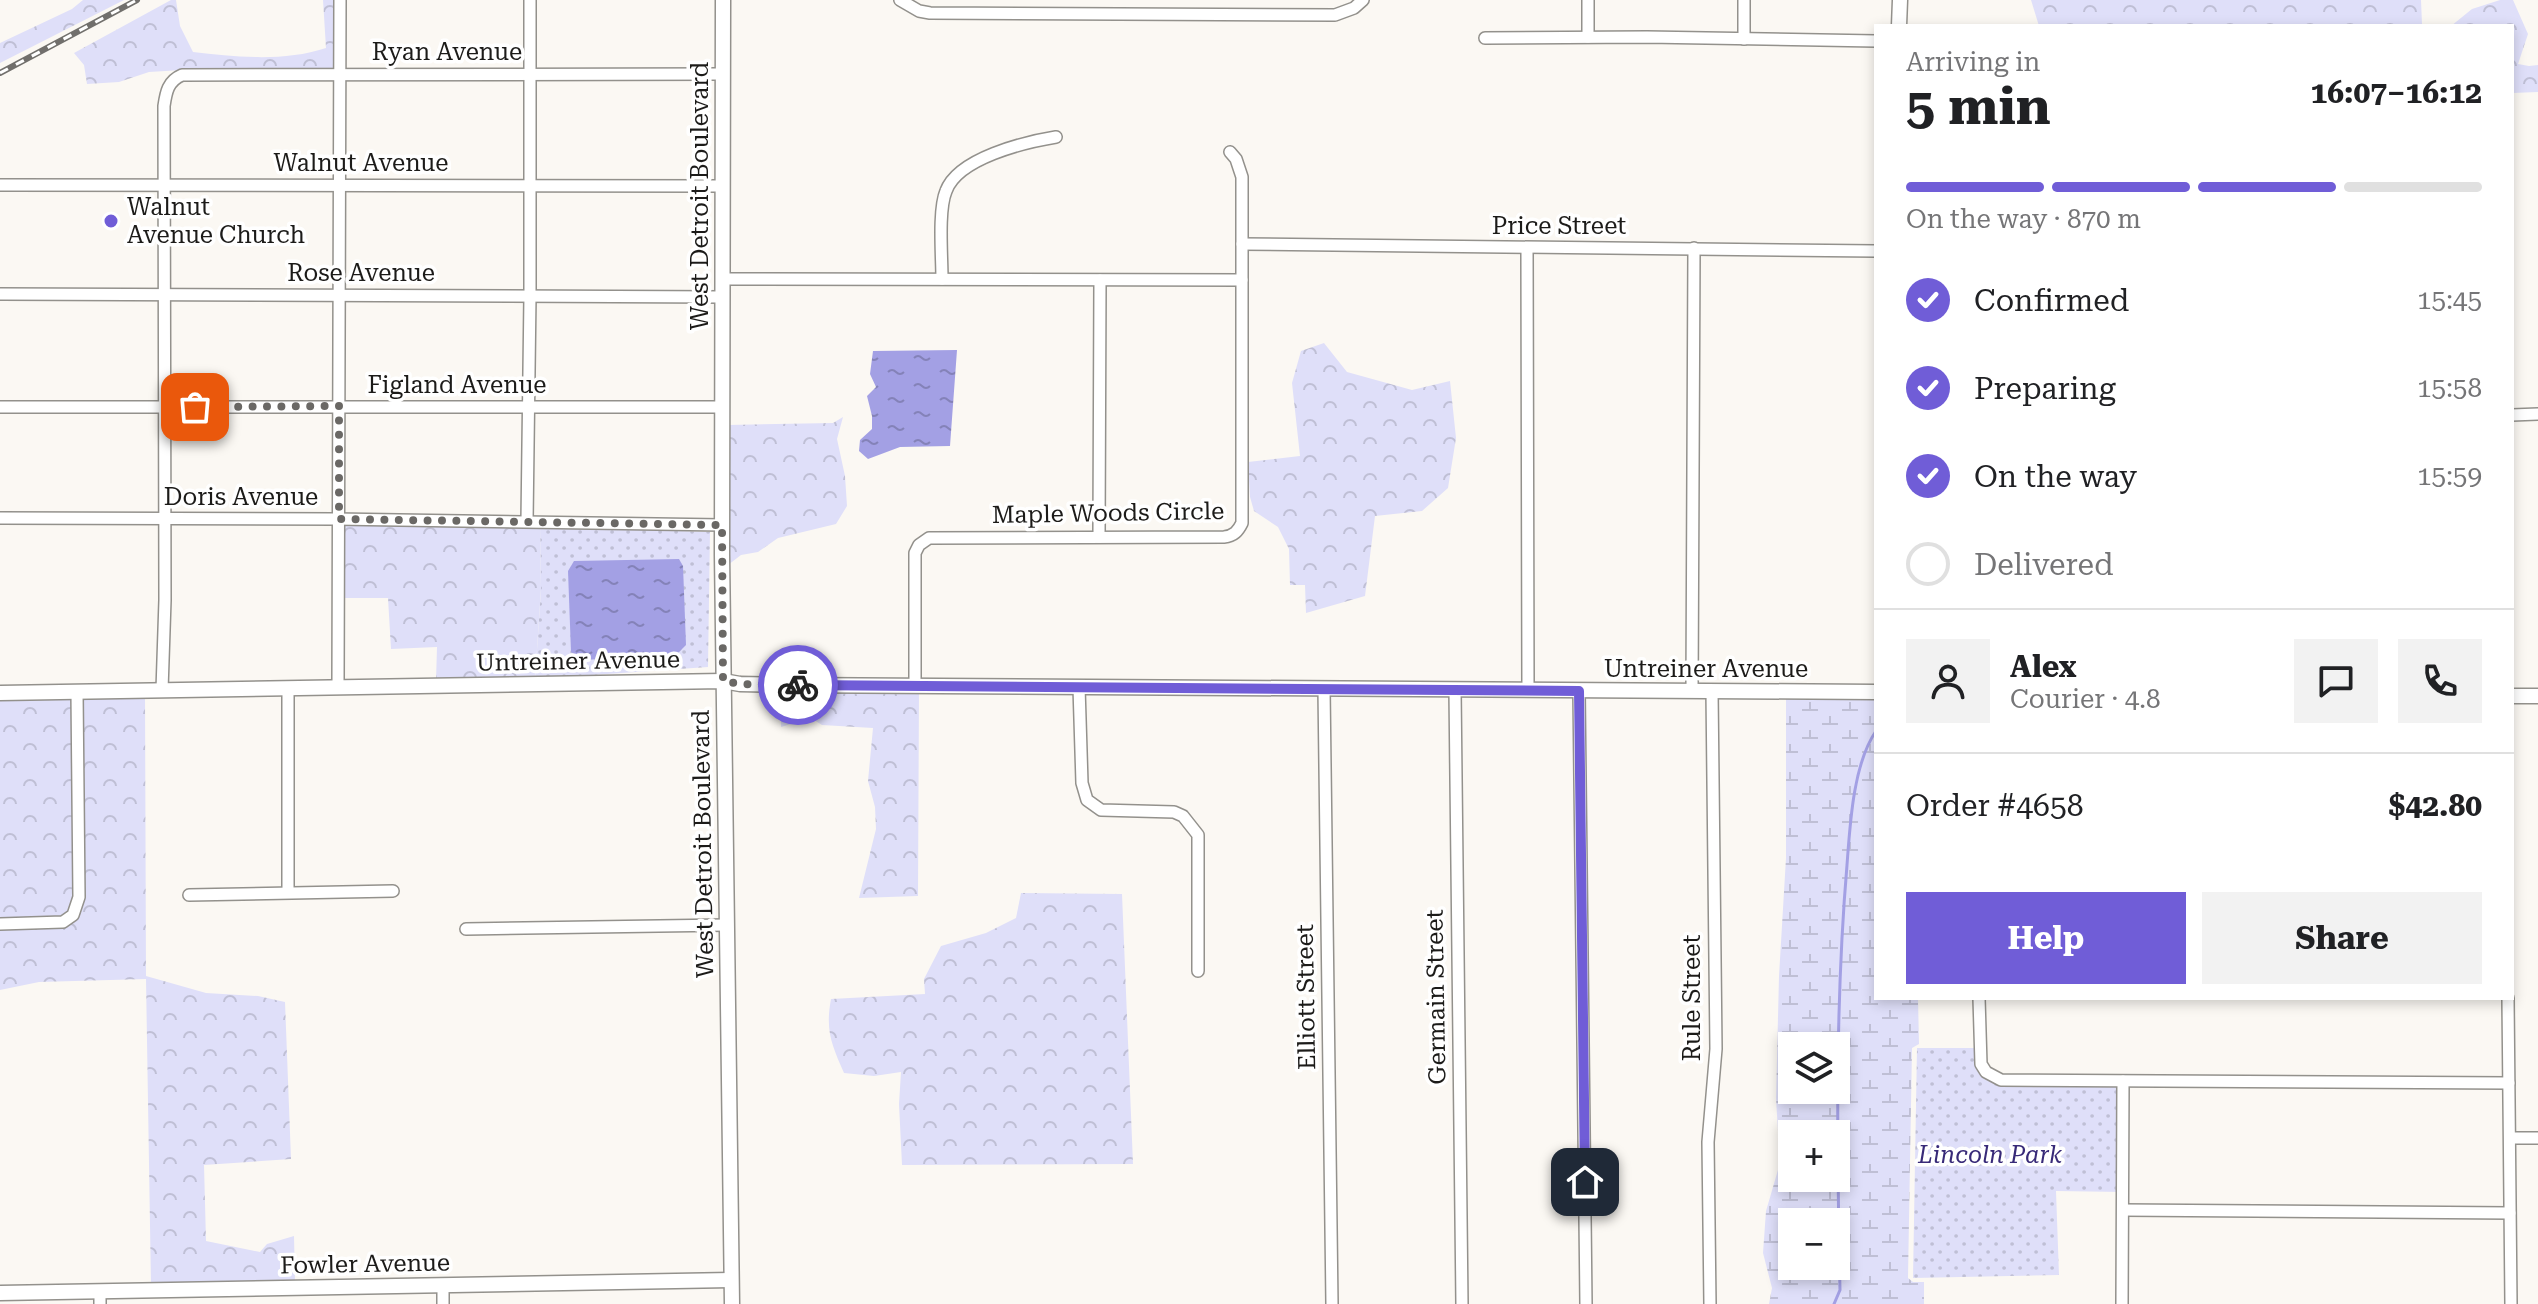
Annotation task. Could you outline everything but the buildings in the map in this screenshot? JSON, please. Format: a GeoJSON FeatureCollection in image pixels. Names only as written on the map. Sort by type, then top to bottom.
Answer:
{"type":"FeatureCollection","features":[{"type":"Feature","properties":{"kind":"street"},"geometry":{"type":"LineString","coordinates":[[338,686],[340,0]]}},
{"type":"Feature","properties":{"kind":"street"},"geometry":{"type":"LineString","coordinates":[[527,521],[530,0]]}},
{"type":"Feature","properties":{"kind":"street","name":"West Detroit Boulevard"},"geometry":{"type":"LineString","coordinates":[[723,0],[723,681],[732,1304]]}},
{"type":"Feature","properties":{"kind":"street"},"geometry":{"type":"LineString","coordinates":[[900,0],[919,11],[930,13],[1227,15],[1335,15],[1354,8],[1363,0]]}},
{"type":"Feature","properties":{"kind":"street"},"geometry":{"type":"LineString","coordinates":[[1588,0],[1588,37]]}},
{"type":"Feature","properties":{"kind":"street"},"geometry":{"type":"LineString","coordinates":[[1744,0],[1744,39]]}},
{"type":"Feature","properties":{"kind":"street"},"geometry":{"type":"LineString","coordinates":[[1899,24],[1900,0]]}},
{"type":"Feature","properties":{"kind":"street"},"geometry":{"type":"LineString","coordinates":[[1485,38],[1874,41]]}},
{"type":"Feature","properties":{"kind":"street","name":"Ryan Avenue"},"geometry":{"type":"LineString","coordinates":[[163,185],[166,94],[174,79],[182,75],[722,74]]}},
{"type":"Feature","properties":{"kind":"street"},"geometry":{"type":"LineString","coordinates":[[942,279],[943,203],[949,183],[968,166],[982,159],[1056,137]]}},
{"type":"Feature","properties":{"kind":"street","name":"Maple Woods Circle"},"geometry":{"type":"LineString","coordinates":[[915,685],[915,553],[929,538],[1224,537],[1235,534],[1239,529],[1242,523],[1242,177],[1230,152]]}},
{"type":"Feature","properties":{"kind":"street","name":"Walnut Avenue"},"geometry":{"type":"LineString","coordinates":[[0,185],[722,186]]}},
{"type":"Feature","properties":{"kind":"street"},"geometry":{"type":"LineString","coordinates":[[162,690],[166,407],[163,185]]}},
{"type":"Feature","properties":{"kind":"street","name":"Price Street"},"geometry":{"type":"LineString","coordinates":[[1242,244],[1874,251]]}},
{"type":"Feature","properties":{"kind":"street"},"geometry":{"type":"LineString","coordinates":[[1527,248],[1528,690]]}},
{"type":"Feature","properties":{"kind":"street"},"geometry":{"type":"LineString","coordinates":[[1692,691],[1694,248]]}},
{"type":"Feature","properties":{"kind":"street"},"geometry":{"type":"LineString","coordinates":[[722,279],[1242,280]]}},
{"type":"Feature","properties":{"kind":"street"},"geometry":{"type":"LineString","coordinates":[[1099,537],[1100,280]]}},
{"type":"Feature","properties":{"kind":"street","name":"Rose Avenue"},"geometry":{"type":"LineString","coordinates":[[0,294],[722,297]]}},
{"type":"Feature","properties":{"kind":"street","name":"Figland Avenue"},"geometry":{"type":"LineString","coordinates":[[0,407],[722,407]]}},
{"type":"Feature","properties":{"kind":"street"},"geometry":{"type":"LineString","coordinates":[[2514,415],[2538,414]]}},
{"type":"Feature","properties":{"kind":"street","name":"Doris Avenue"},"geometry":{"type":"LineString","coordinates":[[0,518],[722,525]]}},
{"type":"Feature","properties":{"kind":"street","name":"Untreiner Avenue"},"geometry":{"type":"LineString","coordinates":[[0,693],[723,681],[740,684],[1874,692]]}},
{"type":"Feature","properties":{"kind":"street"},"geometry":{"type":"LineString","coordinates":[[1079,687],[1082,783],[1087,800],[1101,810],[1174,812],[1183,816],[1198,835],[1198,971]]}},
{"type":"Feature","properties":{"kind":"street"},"geometry":{"type":"LineString","coordinates":[[288,688],[288,892]]}},
{"type":"Feature","properties":{"kind":"street","name":"Elliott Street"},"geometry":{"type":"LineString","coordinates":[[1324,689],[1332,1304]]}},
{"type":"Feature","properties":{"kind":"street","name":"Germain Street"},"geometry":{"type":"LineString","coordinates":[[1455,690],[1462,1304]]}},
{"type":"Feature","properties":{"kind":"street"},"geometry":{"type":"LineString","coordinates":[[1579,691],[1586,1304]]}},
{"type":"Feature","properties":{"kind":"street","name":"Rule Street"},"geometry":{"type":"LineString","coordinates":[[1710,1304],[1708,1142],[1716,1049],[1712,691]]}},
{"type":"Feature","properties":{"kind":"street"},"geometry":{"type":"LineString","coordinates":[[0,924],[63,922],[73,915],[79,897],[77,692]]}},
{"type":"Feature","properties":{"kind":"street"},"geometry":{"type":"LineString","coordinates":[[2514,696],[2538,696]]}},
{"type":"Feature","properties":{"kind":"street"},"geometry":{"type":"LineString","coordinates":[[189,895],[393,891]]}},
{"type":"Feature","properties":{"kind":"street"},"geometry":{"type":"LineString","coordinates":[[466,929],[726,925]]}},
{"type":"Feature","properties":{"kind":"street"},"geometry":{"type":"LineString","coordinates":[[1979,1000],[1979,1057],[1986,1072],[2001,1080],[2509,1083]]}},
{"type":"Feature","properties":{"kind":"street"},"geometry":{"type":"LineString","coordinates":[[2508,1000],[2511,1304]]}},
{"type":"Feature","properties":{"kind":"street"},"geometry":{"type":"LineString","coordinates":[[2122,1304],[2123,1081]]}},
{"type":"Feature","properties":{"kind":"street"},"geometry":{"type":"LineString","coordinates":[[2510,1138],[2538,1138]]}},
{"type":"Feature","properties":{"kind":"street"},"geometry":{"type":"LineString","coordinates":[[2123,1210],[2510,1213]]}},
{"type":"Feature","properties":{"kind":"street","name":"Fowler Avenue"},"geometry":{"type":"LineString","coordinates":[[0,1293],[100,1298],[443,1285],[731,1280]]}},
{"type":"Feature","properties":{"kind":"street"},"geometry":{"type":"LineString","coordinates":[[443,1285],[443,1304]]}},
{"type":"Feature","properties":{"kind":"green space"},"geometry":{"type":"Polygon","coordinates":[[[83,0],[124,0],[0,63],[0,43],[72,9],[83,0]]]}},
{"type":"Feature","properties":{"kind":"green space"},"geometry":{"type":"Polygon","coordinates":[[[176,0],[180,26],[193,52],[260,57],[294,55],[326,48],[323,0],[334,0],[334,69],[149,72],[119,82],[87,84],[84,65],[74,53],[176,0]]]}},
{"type":"Feature","properties":{"kind":"green space"},"geometry":{"type":"Polygon","coordinates":[[[2031,0],[2421,0],[2422,24],[2038,24],[2031,0]]]}},
{"type":"Feature","properties":{"kind":"green space"},"geometry":{"type":"Polygon","coordinates":[[[2500,0],[2513,0],[2528,34],[2518,64],[2538,65],[2538,92],[2514,93],[2514,24],[2453,24],[2472,9],[2500,0]]]}},
{"type":"Feature","properties":{"kind":"green space"},"geometry":{"type":"Polygon","coordinates":[[[1324,343],[1347,372],[1412,390],[1450,381],[1456,438],[1448,488],[1422,511],[1375,516],[1365,596],[1306,613],[1305,585],[1290,585],[1289,549],[1278,527],[1254,511],[1248,462],[1300,456],[1292,383],[1301,351],[1324,343]]]}},
{"type":"Feature","properties":{"kind":"green space"},"geometry":{"type":"Polygon","coordinates":[[[843,417],[837,439],[845,476],[847,506],[836,524],[778,538],[758,552],[741,555],[728,565],[728,425],[833,423],[843,417]]]}},
{"type":"Feature","properties":{"kind":"green space"},"geometry":{"type":"Polygon","coordinates":[[[345,524],[540,526],[541,589],[535,679],[436,681],[437,647],[391,649],[388,598],[345,598],[345,524]]]}},
{"type":"Feature","properties":{"kind":"green space"},"geometry":{"type":"Polygon","coordinates":[[[540,526],[710,532],[708,667],[535,679],[541,590],[540,526]]]}},
{"type":"Feature","properties":{"kind":"green space"},"geometry":{"type":"Polygon","coordinates":[[[780,690],[919,690],[918,896],[859,898],[876,829],[875,807],[868,781],[873,728],[822,725],[811,718],[781,727],[780,690]]]}},
{"type":"Feature","properties":{"kind":"green space"},"geometry":{"type":"Polygon","coordinates":[[[145,695],[146,976],[206,993],[258,996],[285,1002],[291,1159],[204,1165],[206,1241],[260,1252],[267,1244],[294,1236],[295,1282],[151,1286],[146,979],[39,982],[0,990],[0,929],[66,926],[79,916],[84,897],[83,696],[145,695]]]}},
{"type":"Feature","properties":{"kind":"green space"},"geometry":{"type":"Polygon","coordinates":[[[1786,696],[1874,697],[1874,1000],[1918,1000],[1919,1044],[1912,1048],[1908,1278],[1913,1282],[1924,1282],[1924,1304],[1769,1304],[1772,1288],[1763,1253],[1766,1211],[1778,1170],[1778,1192],[1850,1192],[1850,1120],[1778,1120],[1778,1131],[1776,1099],[1779,976],[1786,858],[1786,696]]]}},
{"type":"Feature","properties":{"kind":"green space"},"geometry":{"type":"Polygon","coordinates":[[[72,697],[73,896],[69,912],[61,918],[0,919],[0,698],[72,697]]]}},
{"type":"Feature","properties":{"kind":"green space"},"geometry":{"type":"Polygon","coordinates":[[[1021,893],[1122,894],[1133,1164],[902,1165],[901,1072],[874,1076],[844,1073],[831,1038],[831,999],[925,994],[924,979],[941,946],[986,933],[1016,918],[1021,893]]]}},
{"type":"Feature","properties":{"kind":"green space","name":"Lincoln Park"},"geometry":{"type":"Polygon","coordinates":[[[1917,1048],[1979,1048],[1992,1077],[2123,1081],[2123,1192],[2056,1191],[2059,1275],[1913,1278],[1917,1048]]]}},
{"type":"Feature","properties":{"kind":"water"},"geometry":{"type":"Polygon","coordinates":[[[957,350],[950,446],[900,447],[868,459],[859,451],[860,440],[872,429],[867,396],[876,387],[870,374],[873,351],[957,350]]]}},
{"type":"Feature","properties":{"kind":"water"},"geometry":{"type":"Polygon","coordinates":[[[679,559],[683,566],[686,645],[676,655],[583,660],[571,652],[568,571],[574,561],[679,559]]]}},
{"type":"Feature","properties":{"kind":"waterway"},"geometry":{"type":"LineString","coordinates":[[1834,1304],[1840,1290],[1838,1131],[1843,918],[1851,814],[1862,760],[1874,734]]}},
{"type":"Feature","properties":{"kind":"railway"},"geometry":{"type":"LineString","coordinates":[[0,73],[137,0]]}},
{"type":"Feature","properties":{"kind":"way so far"},"geometry":{"type":"LineString","coordinates":[[195,407],[339,406],[339,519],[722,525],[723,681],[798,685]]}},
{"type":"Feature","properties":{"kind":"place","name":"Walnut Avenue Church"},"geometry":{"type":"Point","coordinates":[111,221]}},
{"type":"Feature","properties":{"kind":"route"},"geometry":{"type":"LineString","coordinates":[[798,685],[1579,691],[1585,1182]]}}]}
